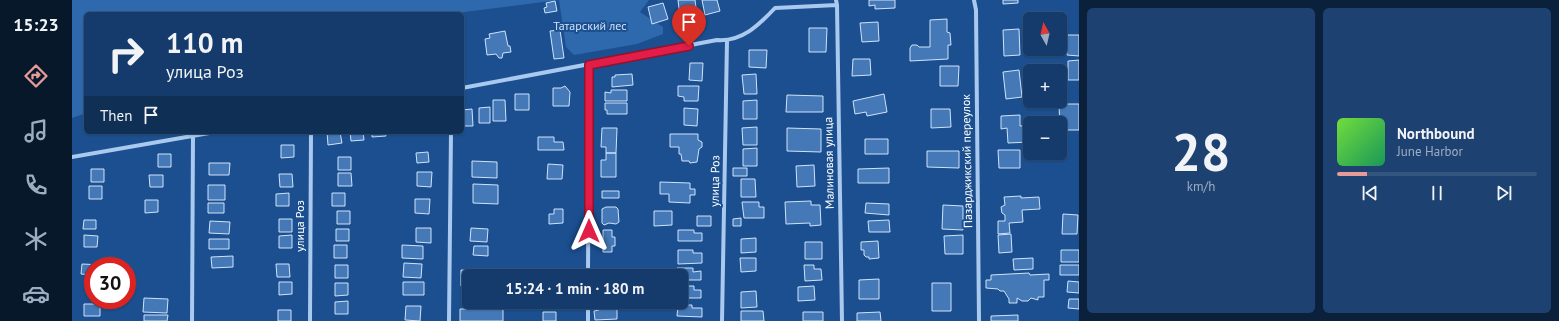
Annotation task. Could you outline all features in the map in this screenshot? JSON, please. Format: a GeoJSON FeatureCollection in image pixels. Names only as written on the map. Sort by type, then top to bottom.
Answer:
{"type":"FeatureCollection","features":[{"type":"Feature","properties":{"kind":"street"},"geometry":{"type":"LineString","coordinates":[[464,88],[717,40],[727,41],[756,28],[775,8],[837,5],[836,0]]}},
{"type":"Feature","properties":{"kind":"street","name":"Пазарджикский переулок"},"geometry":{"type":"LineString","coordinates":[[974,0],[976,10],[979,321]]}},
{"type":"Feature","properties":{"kind":"street","name":"Малиновая улица"},"geometry":{"type":"LineString","coordinates":[[837,5],[842,321]]}},
{"type":"Feature","properties":{"kind":"street","name":"улица Роз"},"geometry":{"type":"LineString","coordinates":[[722,321],[727,41]]}},
{"type":"Feature","properties":{"kind":"street"},"geometry":{"type":"LineString","coordinates":[[588,269],[589,65]]}},
{"type":"Feature","properties":{"kind":"street"},"geometry":{"type":"LineString","coordinates":[[72,157],[204,134]]}},
{"type":"Feature","properties":{"kind":"street","name":"улица Роз"},"geometry":{"type":"LineString","coordinates":[[310,321],[311,134]]}},
{"type":"Feature","properties":{"kind":"street"},"geometry":{"type":"LineString","coordinates":[[449,321],[451,134]]}},
{"type":"Feature","properties":{"kind":"street"},"geometry":{"type":"LineString","coordinates":[[192,321],[193,136]]}},
{"type":"Feature","properties":{"kind":"street"},"geometry":{"type":"LineString","coordinates":[[588,309],[588,321]]}},
{"type":"Feature","properties":{"kind":"green space"},"geometry":{"type":"Polygon","coordinates":[[[72,0],[559,0],[464,12],[84,12],[84,114],[72,118],[72,0]]]}},
{"type":"Feature","properties":{"kind":"green space","name":"Татарский лес"},"geometry":{"type":"Polygon","coordinates":[[[559,0],[649,0],[640,12],[663,27],[663,34],[637,44],[574,55],[566,47],[559,0]]]}},
{"type":"Feature","properties":{"kind":"building"},"geometry":{"type":"Polygon","coordinates":[[[678,0],[695,0],[697,15],[680,18],[678,0]]]}},
{"type":"Feature","properties":{"kind":"building"},"geometry":{"type":"Polygon","coordinates":[[[702,0],[717,0],[720,11],[705,15],[702,0]]]}},
{"type":"Feature","properties":{"kind":"building"},"geometry":{"type":"Polygon","coordinates":[[[869,0],[895,0],[895,8],[875,9],[875,5],[869,6],[869,0]]]}},
{"type":"Feature","properties":{"kind":"building"},"geometry":{"type":"Polygon","coordinates":[[[1003,0],[1018,0],[1018,3],[1003,4],[1003,0]]]}},
{"type":"Feature","properties":{"kind":"building"},"geometry":{"type":"Polygon","coordinates":[[[555,1],[557,11],[545,13],[544,8],[547,7],[546,3],[555,1]]]}},
{"type":"Feature","properties":{"kind":"building"},"geometry":{"type":"Polygon","coordinates":[[[663,3],[668,19],[652,24],[648,7],[663,3]]]}},
{"type":"Feature","properties":{"kind":"building"},"geometry":{"type":"Polygon","coordinates":[[[947,19],[947,32],[950,33],[951,45],[948,45],[948,59],[910,61],[910,48],[912,45],[917,45],[919,47],[930,47],[930,20],[947,19]]]}},
{"type":"Feature","properties":{"kind":"building"},"geometry":{"type":"Polygon","coordinates":[[[878,22],[879,41],[862,42],[860,23],[878,22]]]}},
{"type":"Feature","properties":{"kind":"building"},"geometry":{"type":"Polygon","coordinates":[[[809,28],[827,28],[826,52],[809,52],[809,28]]]}},
{"type":"Feature","properties":{"kind":"building"},"geometry":{"type":"Polygon","coordinates":[[[1019,29],[1020,55],[1004,56],[1003,30],[1019,29]]]}},
{"type":"Feature","properties":{"kind":"building"},"geometry":{"type":"Polygon","coordinates":[[[560,30],[564,58],[554,59],[550,31],[560,30]]]}},
{"type":"Feature","properties":{"kind":"building"},"geometry":{"type":"Polygon","coordinates":[[[505,31],[508,46],[510,46],[511,52],[503,53],[502,58],[499,58],[496,54],[487,55],[485,39],[490,38],[489,34],[505,31]]]}},
{"type":"Feature","properties":{"kind":"building"},"geometry":{"type":"Polygon","coordinates":[[[1067,35],[1079,35],[1079,56],[1067,55],[1067,35]]]}},
{"type":"Feature","properties":{"kind":"building"},"geometry":{"type":"Polygon","coordinates":[[[749,50],[767,50],[766,68],[749,67],[749,50]]]}},
{"type":"Feature","properties":{"kind":"building"},"geometry":{"type":"Polygon","coordinates":[[[853,59],[870,59],[871,75],[852,76],[853,59]]]}},
{"type":"Feature","properties":{"kind":"building"},"geometry":{"type":"Polygon","coordinates":[[[1079,60],[1079,80],[1068,80],[1068,61],[1079,60]]]}},
{"type":"Feature","properties":{"kind":"building"},"geometry":{"type":"Polygon","coordinates":[[[690,63],[703,63],[702,81],[689,80],[690,63]]]}},
{"type":"Feature","properties":{"kind":"building"},"geometry":{"type":"Polygon","coordinates":[[[940,66],[959,66],[958,86],[940,86],[940,66]]]}},
{"type":"Feature","properties":{"kind":"building"},"geometry":{"type":"Polygon","coordinates":[[[1019,70],[1022,97],[1006,99],[1003,72],[1019,70]]]}},
{"type":"Feature","properties":{"kind":"building"},"geometry":{"type":"Polygon","coordinates":[[[632,74],[633,85],[612,87],[612,77],[615,77],[615,75],[632,74]]]}},
{"type":"Feature","properties":{"kind":"building"},"geometry":{"type":"Polygon","coordinates":[[[756,74],[757,94],[744,94],[742,75],[756,74]]]}},
{"type":"Feature","properties":{"kind":"building"},"geometry":{"type":"Polygon","coordinates":[[[565,86],[570,92],[569,106],[553,106],[553,88],[561,88],[565,86]]]}},
{"type":"Feature","properties":{"kind":"building"},"geometry":{"type":"Polygon","coordinates":[[[678,86],[699,86],[698,101],[684,101],[684,97],[678,96],[678,86]]]}},
{"type":"Feature","properties":{"kind":"building"},"geometry":{"type":"Polygon","coordinates":[[[611,90],[627,90],[627,101],[605,101],[605,92],[611,93],[611,90]]]}},
{"type":"Feature","properties":{"kind":"building"},"geometry":{"type":"Polygon","coordinates":[[[515,94],[529,94],[529,110],[515,110],[515,94]]]}},
{"type":"Feature","properties":{"kind":"building"},"geometry":{"type":"Polygon","coordinates":[[[884,94],[887,112],[867,116],[866,112],[855,114],[853,101],[884,94]]]}},
{"type":"Feature","properties":{"kind":"building"},"geometry":{"type":"Polygon","coordinates":[[[787,95],[823,96],[823,112],[786,112],[787,95]]]}},
{"type":"Feature","properties":{"kind":"building"},"geometry":{"type":"Polygon","coordinates":[[[493,100],[505,100],[506,121],[493,121],[493,100]]]}},
{"type":"Feature","properties":{"kind":"building"},"geometry":{"type":"Polygon","coordinates":[[[757,100],[757,119],[743,119],[743,101],[757,100]]]}},
{"type":"Feature","properties":{"kind":"building"},"geometry":{"type":"Polygon","coordinates":[[[605,103],[627,103],[627,114],[607,114],[607,110],[605,110],[605,103]]]}},
{"type":"Feature","properties":{"kind":"building"},"geometry":{"type":"Polygon","coordinates":[[[1067,104],[1079,104],[1079,130],[1067,130],[1067,116],[1059,116],[1059,108],[1067,108],[1067,104]]]}},
{"type":"Feature","properties":{"kind":"building"},"geometry":{"type":"Polygon","coordinates":[[[490,107],[490,123],[479,123],[479,108],[490,107]]]}},
{"type":"Feature","properties":{"kind":"building"},"geometry":{"type":"Polygon","coordinates":[[[684,108],[698,109],[697,126],[684,125],[684,108]]]}},
{"type":"Feature","properties":{"kind":"building"},"geometry":{"type":"Polygon","coordinates":[[[472,109],[473,126],[464,126],[464,110],[472,109]]]}},
{"type":"Feature","properties":{"kind":"building"},"geometry":{"type":"Polygon","coordinates":[[[931,109],[950,109],[951,127],[931,128],[931,109]]]}},
{"type":"Feature","properties":{"kind":"building"},"geometry":{"type":"Polygon","coordinates":[[[1020,115],[1020,126],[1023,126],[1023,142],[1008,143],[1007,128],[1001,129],[1001,116],[1020,115]]]}},
{"type":"Feature","properties":{"kind":"building"},"geometry":{"type":"Polygon","coordinates":[[[757,127],[757,145],[743,145],[742,128],[757,127]]]}},
{"type":"Feature","properties":{"kind":"building"},"geometry":{"type":"Polygon","coordinates":[[[602,128],[617,128],[616,153],[606,153],[606,147],[601,147],[602,128]]]}},
{"type":"Feature","properties":{"kind":"building"},"geometry":{"type":"Polygon","coordinates":[[[787,128],[821,129],[821,152],[787,151],[787,128]]]}},
{"type":"Feature","properties":{"kind":"building"},"geometry":{"type":"Polygon","coordinates":[[[327,134],[340,134],[342,143],[328,145],[327,134]]]}},
{"type":"Feature","properties":{"kind":"building"},"geometry":{"type":"Polygon","coordinates":[[[350,134],[363,134],[364,140],[351,141],[350,134]]]}},
{"type":"Feature","properties":{"kind":"building"},"geometry":{"type":"Polygon","coordinates":[[[372,134],[386,134],[386,136],[372,137],[372,134]]]}},
{"type":"Feature","properties":{"kind":"building"},"geometry":{"type":"Polygon","coordinates":[[[670,134],[698,134],[698,140],[702,142],[702,147],[699,149],[697,162],[690,163],[689,161],[682,161],[681,154],[679,154],[679,147],[670,147],[670,134]]]}},
{"type":"Feature","properties":{"kind":"building"},"geometry":{"type":"Polygon","coordinates":[[[538,137],[554,137],[554,142],[563,142],[564,150],[538,150],[538,137]]]}},
{"type":"Feature","properties":{"kind":"building"},"geometry":{"type":"Polygon","coordinates":[[[865,139],[888,139],[888,154],[865,154],[865,139]]]}},
{"type":"Feature","properties":{"kind":"building"},"geometry":{"type":"Polygon","coordinates":[[[281,145],[294,145],[294,157],[281,158],[281,145]]]}},
{"type":"Feature","properties":{"kind":"building"},"geometry":{"type":"Polygon","coordinates":[[[757,148],[757,166],[743,166],[743,149],[757,148]]]}},
{"type":"Feature","properties":{"kind":"building"},"geometry":{"type":"Polygon","coordinates":[[[998,150],[1020,150],[1020,168],[999,168],[998,150]]]}},
{"type":"Feature","properties":{"kind":"building"},"geometry":{"type":"Polygon","coordinates":[[[927,151],[959,151],[959,168],[927,167],[927,151]]]}},
{"type":"Feature","properties":{"kind":"building"},"geometry":{"type":"Polygon","coordinates":[[[428,152],[429,162],[417,163],[416,153],[428,152]]]}},
{"type":"Feature","properties":{"kind":"building"},"geometry":{"type":"Polygon","coordinates":[[[606,153],[616,153],[616,177],[601,177],[601,160],[606,160],[606,153]]]}},
{"type":"Feature","properties":{"kind":"building"},"geometry":{"type":"Polygon","coordinates":[[[158,154],[171,154],[171,167],[158,167],[158,154]]]}},
{"type":"Feature","properties":{"kind":"building"},"geometry":{"type":"Polygon","coordinates":[[[338,157],[351,157],[351,170],[338,170],[338,157]]]}},
{"type":"Feature","properties":{"kind":"building"},"geometry":{"type":"Polygon","coordinates":[[[472,161],[497,162],[497,178],[472,177],[472,161]]]}},
{"type":"Feature","properties":{"kind":"building"},"geometry":{"type":"Polygon","coordinates":[[[209,163],[230,163],[229,175],[209,175],[209,163]]]}},
{"type":"Feature","properties":{"kind":"building"},"geometry":{"type":"Polygon","coordinates":[[[548,164],[563,165],[562,179],[547,179],[548,164]]]}},
{"type":"Feature","properties":{"kind":"building"},"geometry":{"type":"Polygon","coordinates":[[[814,165],[815,186],[797,187],[796,166],[814,165]]]}},
{"type":"Feature","properties":{"kind":"building"},"geometry":{"type":"Polygon","coordinates":[[[733,168],[747,168],[747,176],[733,176],[733,168]]]}},
{"type":"Feature","properties":{"kind":"building"},"geometry":{"type":"Polygon","coordinates":[[[889,168],[889,183],[858,183],[858,169],[889,168]]]}},
{"type":"Feature","properties":{"kind":"building"},"geometry":{"type":"Polygon","coordinates":[[[91,169],[104,169],[104,182],[91,182],[91,169]]]}},
{"type":"Feature","properties":{"kind":"building"},"geometry":{"type":"Polygon","coordinates":[[[417,172],[432,172],[431,187],[417,186],[417,172]]]}},
{"type":"Feature","properties":{"kind":"building"},"geometry":{"type":"Polygon","coordinates":[[[338,173],[351,173],[352,186],[338,186],[338,173]]]}},
{"type":"Feature","properties":{"kind":"building"},"geometry":{"type":"Polygon","coordinates":[[[279,174],[292,174],[293,187],[280,187],[279,174]]]}},
{"type":"Feature","properties":{"kind":"building"},"geometry":{"type":"Polygon","coordinates":[[[149,175],[163,175],[163,187],[150,187],[149,175]]]}},
{"type":"Feature","properties":{"kind":"building"},"geometry":{"type":"Polygon","coordinates":[[[741,179],[755,179],[756,197],[741,197],[741,179]]]}},
{"type":"Feature","properties":{"kind":"building"},"geometry":{"type":"Polygon","coordinates":[[[660,182],[690,183],[690,189],[695,189],[695,195],[690,195],[690,203],[669,202],[669,194],[660,194],[660,182]]]}},
{"type":"Feature","properties":{"kind":"building"},"geometry":{"type":"Polygon","coordinates":[[[473,184],[498,185],[498,204],[473,203],[473,184]]]}},
{"type":"Feature","properties":{"kind":"building"},"geometry":{"type":"Polygon","coordinates":[[[208,185],[225,185],[225,200],[208,200],[208,185]]]}},
{"type":"Feature","properties":{"kind":"building"},"geometry":{"type":"Polygon","coordinates":[[[89,186],[102,186],[102,199],[89,199],[89,186]]]}},
{"type":"Feature","properties":{"kind":"building"},"geometry":{"type":"Polygon","coordinates":[[[602,191],[619,191],[619,198],[602,198],[602,191]]]}},
{"type":"Feature","properties":{"kind":"building"},"geometry":{"type":"Polygon","coordinates":[[[289,193],[289,206],[276,206],[276,194],[289,193]]]}},
{"type":"Feature","properties":{"kind":"building"},"geometry":{"type":"Polygon","coordinates":[[[332,193],[345,193],[345,206],[332,206],[332,193]]]}},
{"type":"Feature","properties":{"kind":"building"},"geometry":{"type":"Polygon","coordinates":[[[1021,196],[1021,198],[1039,197],[1040,209],[1022,210],[1023,222],[1009,223],[1010,233],[998,234],[998,221],[1005,221],[1005,215],[1002,213],[1001,207],[1005,205],[1004,197],[1021,196]]]}},
{"type":"Feature","properties":{"kind":"building"},"geometry":{"type":"Polygon","coordinates":[[[415,199],[430,199],[429,214],[415,213],[415,199]]]}},
{"type":"Feature","properties":{"kind":"building"},"geometry":{"type":"Polygon","coordinates":[[[145,200],[158,200],[158,212],[145,213],[145,200]]]}},
{"type":"Feature","properties":{"kind":"building"},"geometry":{"type":"Polygon","coordinates":[[[811,201],[811,205],[820,205],[821,225],[810,226],[810,223],[786,224],[785,202],[811,201]]]}},
{"type":"Feature","properties":{"kind":"building"},"geometry":{"type":"Polygon","coordinates":[[[742,202],[759,202],[759,207],[764,207],[764,218],[744,218],[742,202]]]}},
{"type":"Feature","properties":{"kind":"building"},"geometry":{"type":"Polygon","coordinates":[[[208,203],[224,203],[224,213],[208,213],[208,203]]]}},
{"type":"Feature","properties":{"kind":"building"},"geometry":{"type":"Polygon","coordinates":[[[866,203],[889,204],[889,215],[865,213],[866,203]]]}},
{"type":"Feature","properties":{"kind":"building"},"geometry":{"type":"Polygon","coordinates":[[[943,205],[963,206],[963,230],[942,229],[943,205]]]}},
{"type":"Feature","properties":{"kind":"building"},"geometry":{"type":"Polygon","coordinates":[[[606,207],[616,207],[618,209],[619,222],[616,224],[609,223],[604,225],[602,223],[602,209],[606,207]]]}},
{"type":"Feature","properties":{"kind":"building"},"geometry":{"type":"Polygon","coordinates":[[[554,209],[563,209],[563,223],[549,224],[549,214],[554,214],[554,209]]]}},
{"type":"Feature","properties":{"kind":"building"},"geometry":{"type":"Polygon","coordinates":[[[337,211],[350,211],[350,224],[337,224],[337,211]]]}},
{"type":"Feature","properties":{"kind":"building"},"geometry":{"type":"Polygon","coordinates":[[[654,211],[672,211],[672,225],[654,226],[654,211]]]}},
{"type":"Feature","properties":{"kind":"building"},"geometry":{"type":"Polygon","coordinates":[[[1063,214],[1078,215],[1077,234],[1062,234],[1063,214]]]}},
{"type":"Feature","properties":{"kind":"building"},"geometry":{"type":"Polygon","coordinates":[[[697,216],[711,216],[711,226],[697,226],[697,216]]]}},
{"type":"Feature","properties":{"kind":"building"},"geometry":{"type":"Polygon","coordinates":[[[741,218],[741,226],[733,226],[733,219],[741,218]]]}},
{"type":"Feature","properties":{"kind":"building"},"geometry":{"type":"Polygon","coordinates":[[[279,219],[292,219],[292,232],[279,232],[279,219]]]}},
{"type":"Feature","properties":{"kind":"building"},"geometry":{"type":"Polygon","coordinates":[[[84,220],[96,220],[96,229],[83,229],[84,220]]]}},
{"type":"Feature","properties":{"kind":"building"},"geometry":{"type":"Polygon","coordinates":[[[889,220],[890,232],[869,232],[868,221],[889,220]]]}},
{"type":"Feature","properties":{"kind":"building"},"geometry":{"type":"Polygon","coordinates":[[[210,221],[230,222],[229,234],[209,233],[210,221]]]}},
{"type":"Feature","properties":{"kind":"building"},"geometry":{"type":"Polygon","coordinates":[[[416,228],[431,228],[431,243],[416,242],[416,228]]]}},
{"type":"Feature","properties":{"kind":"building"},"geometry":{"type":"Polygon","coordinates":[[[471,228],[488,229],[487,242],[470,241],[471,228]]]}},
{"type":"Feature","properties":{"kind":"building"},"geometry":{"type":"Polygon","coordinates":[[[336,229],[349,229],[349,241],[336,241],[336,229]]]}},
{"type":"Feature","properties":{"kind":"building"},"geometry":{"type":"Polygon","coordinates":[[[603,230],[612,230],[612,237],[615,237],[615,246],[612,246],[612,252],[603,252],[603,230]]]}},
{"type":"Feature","properties":{"kind":"building"},"geometry":{"type":"Polygon","coordinates":[[[678,230],[694,230],[694,233],[702,233],[702,241],[678,241],[678,230]]]}},
{"type":"Feature","properties":{"kind":"building"},"geometry":{"type":"Polygon","coordinates":[[[1011,234],[1012,252],[999,253],[998,235],[1011,234]]]}},
{"type":"Feature","properties":{"kind":"building"},"geometry":{"type":"Polygon","coordinates":[[[84,235],[98,236],[97,247],[84,247],[84,235]]]}},
{"type":"Feature","properties":{"kind":"building"},"geometry":{"type":"Polygon","coordinates":[[[292,235],[292,248],[279,248],[279,236],[292,235]]]}},
{"type":"Feature","properties":{"kind":"building"},"geometry":{"type":"Polygon","coordinates":[[[963,235],[963,254],[945,254],[944,236],[963,235]]]}},
{"type":"Feature","properties":{"kind":"building"},"geometry":{"type":"Polygon","coordinates":[[[756,238],[756,252],[741,253],[741,239],[756,238]]]}},
{"type":"Feature","properties":{"kind":"building"},"geometry":{"type":"Polygon","coordinates":[[[209,239],[229,239],[229,249],[209,249],[209,239]]]}},
{"type":"Feature","properties":{"kind":"building"},"geometry":{"type":"Polygon","coordinates":[[[878,241],[879,258],[869,259],[869,257],[864,255],[864,250],[861,250],[861,242],[878,241]]]}},
{"type":"Feature","properties":{"kind":"building"},"geometry":{"type":"Polygon","coordinates":[[[805,242],[822,242],[822,259],[805,259],[805,242]]]}},
{"type":"Feature","properties":{"kind":"building"},"geometry":{"type":"Polygon","coordinates":[[[334,245],[347,245],[347,258],[334,258],[334,245]]]}},
{"type":"Feature","properties":{"kind":"building"},"geometry":{"type":"Polygon","coordinates":[[[402,245],[423,246],[423,259],[402,258],[402,245]]]}},
{"type":"Feature","properties":{"kind":"building"},"geometry":{"type":"Polygon","coordinates":[[[474,246],[488,246],[488,256],[473,255],[474,246]]]}},
{"type":"Feature","properties":{"kind":"building"},"geometry":{"type":"Polygon","coordinates":[[[678,250],[693,250],[693,253],[702,253],[702,263],[678,264],[678,250]]]}},
{"type":"Feature","properties":{"kind":"building"},"geometry":{"type":"Polygon","coordinates":[[[1061,250],[1079,250],[1079,262],[1061,262],[1061,250]]]}},
{"type":"Feature","properties":{"kind":"building"},"geometry":{"type":"Polygon","coordinates":[[[233,256],[233,267],[212,268],[211,257],[233,256]]]}},
{"type":"Feature","properties":{"kind":"building"},"geometry":{"type":"Polygon","coordinates":[[[740,258],[756,258],[756,271],[741,272],[740,258]]]}},
{"type":"Feature","properties":{"kind":"building"},"geometry":{"type":"Polygon","coordinates":[[[1033,258],[1033,269],[1014,270],[1013,259],[1033,258]]]}},
{"type":"Feature","properties":{"kind":"building"},"geometry":{"type":"Polygon","coordinates":[[[404,263],[422,264],[421,278],[403,277],[404,263]]]}},
{"type":"Feature","properties":{"kind":"building"},"geometry":{"type":"Polygon","coordinates":[[[82,264],[84,264],[84,274],[81,274],[82,264]]]}},
{"type":"Feature","properties":{"kind":"building"},"geometry":{"type":"Polygon","coordinates":[[[276,264],[289,264],[290,277],[277,277],[276,264]]]}},
{"type":"Feature","properties":{"kind":"building"},"geometry":{"type":"Polygon","coordinates":[[[335,265],[348,265],[348,278],[335,278],[335,265]]]}},
{"type":"Feature","properties":{"kind":"building"},"geometry":{"type":"Polygon","coordinates":[[[804,265],[814,265],[814,269],[821,269],[822,280],[805,281],[804,265]]]}},
{"type":"Feature","properties":{"kind":"building"},"geometry":{"type":"Polygon","coordinates":[[[1060,265],[1079,265],[1079,275],[1060,275],[1060,265]]]}},
{"type":"Feature","properties":{"kind":"building"},"geometry":{"type":"Polygon","coordinates":[[[693,268],[693,272],[701,271],[701,280],[688,280],[688,269],[677,269],[693,268]]]}},
{"type":"Feature","properties":{"kind":"building"},"geometry":{"type":"Polygon","coordinates":[[[461,270],[462,270],[462,286],[461,270]]]}},
{"type":"Feature","properties":{"kind":"building"},"geometry":{"type":"Polygon","coordinates":[[[1029,273],[1030,275],[1049,274],[1049,280],[1044,280],[1044,297],[1038,297],[1038,300],[1031,298],[1028,301],[1022,301],[1017,298],[1017,303],[1009,303],[1009,299],[1004,291],[986,288],[986,280],[991,280],[991,275],[1029,273]]]}},
{"type":"Feature","properties":{"kind":"building"},"geometry":{"type":"Polygon","coordinates":[[[879,279],[879,299],[859,299],[859,280],[879,279]]]}},
{"type":"Feature","properties":{"kind":"building"},"geometry":{"type":"Polygon","coordinates":[[[1068,281],[1079,282],[1079,293],[1067,292],[1068,281]]]}},
{"type":"Feature","properties":{"kind":"building"},"geometry":{"type":"Polygon","coordinates":[[[279,282],[292,282],[292,294],[279,295],[279,282]]]}},
{"type":"Feature","properties":{"kind":"building"},"geometry":{"type":"Polygon","coordinates":[[[403,282],[424,282],[424,295],[403,295],[403,282]]]}},
{"type":"Feature","properties":{"kind":"building"},"geometry":{"type":"Polygon","coordinates":[[[335,283],[348,283],[348,295],[335,296],[335,283]]]}},
{"type":"Feature","properties":{"kind":"building"},"geometry":{"type":"Polygon","coordinates":[[[932,283],[951,283],[951,311],[932,311],[932,283]]]}},
{"type":"Feature","properties":{"kind":"building"},"geometry":{"type":"Polygon","coordinates":[[[688,286],[694,286],[694,290],[701,290],[701,298],[688,298],[688,286]]]}},
{"type":"Feature","properties":{"kind":"building"},"geometry":{"type":"Polygon","coordinates":[[[814,286],[815,300],[798,301],[798,287],[814,286]]]}},
{"type":"Feature","properties":{"kind":"building"},"geometry":{"type":"Polygon","coordinates":[[[756,291],[757,307],[741,308],[741,292],[756,291]]]}},
{"type":"Feature","properties":{"kind":"building"},"geometry":{"type":"Polygon","coordinates":[[[144,298],[168,299],[167,313],[143,312],[144,298]]]}},
{"type":"Feature","properties":{"kind":"building"},"geometry":{"type":"Polygon","coordinates":[[[1069,299],[1079,299],[1079,309],[1068,308],[1069,299]]]}},
{"type":"Feature","properties":{"kind":"building"},"geometry":{"type":"Polygon","coordinates":[[[348,301],[348,314],[335,314],[335,302],[348,301]]]}},
{"type":"Feature","properties":{"kind":"building"},"geometry":{"type":"Polygon","coordinates":[[[688,305],[692,305],[692,308],[702,308],[702,317],[677,316],[678,309],[688,309],[688,305]]]}},
{"type":"Feature","properties":{"kind":"building"},"geometry":{"type":"Polygon","coordinates":[[[406,306],[421,306],[420,321],[405,320],[406,306]]]}},
{"type":"Feature","properties":{"kind":"building"},"geometry":{"type":"Polygon","coordinates":[[[84,309],[100,309],[100,316],[84,316],[84,309]]]}},
{"type":"Feature","properties":{"kind":"building"},"geometry":{"type":"Polygon","coordinates":[[[460,309],[503,309],[503,321],[460,321],[460,309]]]}},
{"type":"Feature","properties":{"kind":"building"},"geometry":{"type":"Polygon","coordinates":[[[617,309],[617,319],[595,320],[594,311],[617,309]]]}},
{"type":"Feature","properties":{"kind":"building"},"geometry":{"type":"Polygon","coordinates":[[[278,310],[291,310],[291,321],[278,321],[278,310]]]}},
{"type":"Feature","properties":{"kind":"building"},"geometry":{"type":"Polygon","coordinates":[[[741,311],[763,311],[764,321],[741,321],[741,311]]]}},
{"type":"Feature","properties":{"kind":"building"},"geometry":{"type":"Polygon","coordinates":[[[543,312],[556,312],[556,321],[543,321],[543,312]]]}},
{"type":"Feature","properties":{"kind":"building"},"geometry":{"type":"Polygon","coordinates":[[[803,312],[823,312],[823,321],[803,321],[803,312]]]}},
{"type":"Feature","properties":{"kind":"building"},"geometry":{"type":"Polygon","coordinates":[[[880,312],[881,321],[857,321],[857,313],[880,312]]]}},
{"type":"Feature","properties":{"kind":"building"},"geometry":{"type":"Polygon","coordinates":[[[144,315],[168,315],[167,321],[144,321],[144,315]]]}},
{"type":"Feature","properties":{"kind":"building"},"geometry":{"type":"Polygon","coordinates":[[[1018,315],[1018,321],[991,321],[991,316],[1018,315]]]}},
{"type":"Feature","properties":{"kind":"route"},"geometry":{"type":"LineString","coordinates":[[589,231],[589,65],[689,46]]}}]}
